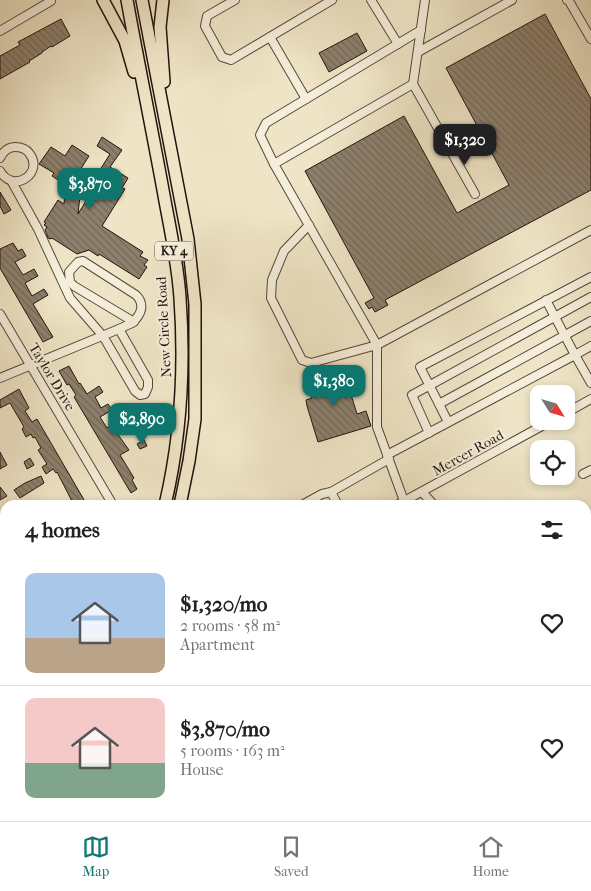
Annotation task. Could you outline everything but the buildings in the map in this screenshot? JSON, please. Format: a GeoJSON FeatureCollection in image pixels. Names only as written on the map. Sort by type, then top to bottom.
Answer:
{"type":"FeatureCollection","features":[{"type":"Feature","properties":{"kind":"highway"},"geometry":{"type":"LineString","coordinates":[[103,0],[125,41],[154,142]]}},
{"type":"Feature","properties":{"kind":"highway","name":"New Circle Road"},"geometry":{"type":"LineString","coordinates":[[126,0],[177,272],[182,338],[182,376],[175,455],[166,500]]}},
{"type":"Feature","properties":{"kind":"highway","name":"New Circle Road"},"geometry":{"type":"LineString","coordinates":[[142,0],[188,239],[195,296],[195,419],[190,461],[181,500]]}},
{"type":"Feature","properties":{"kind":"highway"},"geometry":{"type":"LineString","coordinates":[[163,0],[160,27],[168,134]]}},
{"type":"Feature","properties":{"kind":"street"},"geometry":{"type":"LineString","coordinates":[[235,0],[207,16],[205,26],[222,57],[230,60],[332,0]]}},
{"type":"Feature","properties":{"kind":"street"},"geometry":{"type":"LineString","coordinates":[[371,0],[398,44]]}},
{"type":"Feature","properties":{"kind":"street"},"geometry":{"type":"LineString","coordinates":[[425,0],[413,84],[475,194]]}},
{"type":"Feature","properties":{"kind":"street"},"geometry":{"type":"LineString","coordinates":[[418,52],[512,0]]}},
{"type":"Feature","properties":{"kind":"street"},"geometry":{"type":"LineString","coordinates":[[567,0],[591,40]]}},
{"type":"Feature","properties":{"kind":"street"},"geometry":{"type":"LineString","coordinates":[[0,31],[50,1]]}},
{"type":"Feature","properties":{"kind":"street"},"geometry":{"type":"LineString","coordinates":[[399,500],[388,457],[377,427],[377,345],[274,164],[260,135],[266,123],[421,30]]}},
{"type":"Feature","properties":{"kind":"street"},"geometry":{"type":"LineString","coordinates":[[270,37],[306,99]]}},
{"type":"Feature","properties":{"kind":"street"},"geometry":{"type":"LineString","coordinates":[[274,164],[413,84]]}},
{"type":"Feature","properties":{"kind":"street"},"geometry":{"type":"LineString","coordinates":[[0,158],[6,150],[17,147],[28,151],[33,167],[32,172],[24,180],[12,182],[7,180],[0,171]]}},
{"type":"Feature","properties":{"kind":"street"},"geometry":{"type":"LineString","coordinates":[[12,182],[38,229],[70,298],[103,336],[134,391],[140,395],[145,394],[148,380],[119,329]]}},
{"type":"Feature","properties":{"kind":"street"},"geometry":{"type":"LineString","coordinates":[[309,225],[284,252],[272,280],[271,298],[302,360],[311,363],[377,345],[591,230]]}},
{"type":"Feature","properties":{"kind":"street"},"geometry":{"type":"LineString","coordinates":[[0,378],[134,322],[141,311],[140,299],[136,294],[82,261],[78,262],[71,267],[68,276],[74,286],[134,322]]}},
{"type":"Feature","properties":{"kind":"street"},"geometry":{"type":"LineString","coordinates":[[448,422],[420,367],[591,277]]}},
{"type":"Feature","properties":{"kind":"street"},"geometry":{"type":"LineString","coordinates":[[429,433],[412,395],[591,297]]}},
{"type":"Feature","properties":{"kind":"street"},"geometry":{"type":"LineString","coordinates":[[546,300],[591,383]]}},
{"type":"Feature","properties":{"kind":"street","name":"Taylor Drive"},"geometry":{"type":"LineString","coordinates":[[0,314],[110,500]]}},
{"type":"Feature","properties":{"kind":"street"},"geometry":{"type":"LineString","coordinates":[[439,404],[591,321]]}},
{"type":"Feature","properties":{"kind":"street"},"geometry":{"type":"LineString","coordinates":[[311,500],[322,494],[332,492],[448,422],[591,346]]}},
{"type":"Feature","properties":{"kind":"street"},"geometry":{"type":"LineString","coordinates":[[575,407],[591,399]]}},
{"type":"Feature","properties":{"kind":"street","name":"Mercer Road"},"geometry":{"type":"LineString","coordinates":[[406,500],[534,430]]}},
{"type":"Feature","properties":{"kind":"street"},"geometry":{"type":"LineString","coordinates":[[583,474],[591,470]]}},
{"type":"Feature","properties":{"kind":"street"},"geometry":{"type":"LineString","coordinates":[[332,492],[336,500]]}},
{"type":"Feature","properties":{"kind":"street"},"geometry":{"type":"LineString","coordinates":[[422,492],[429,500]]}}]}
